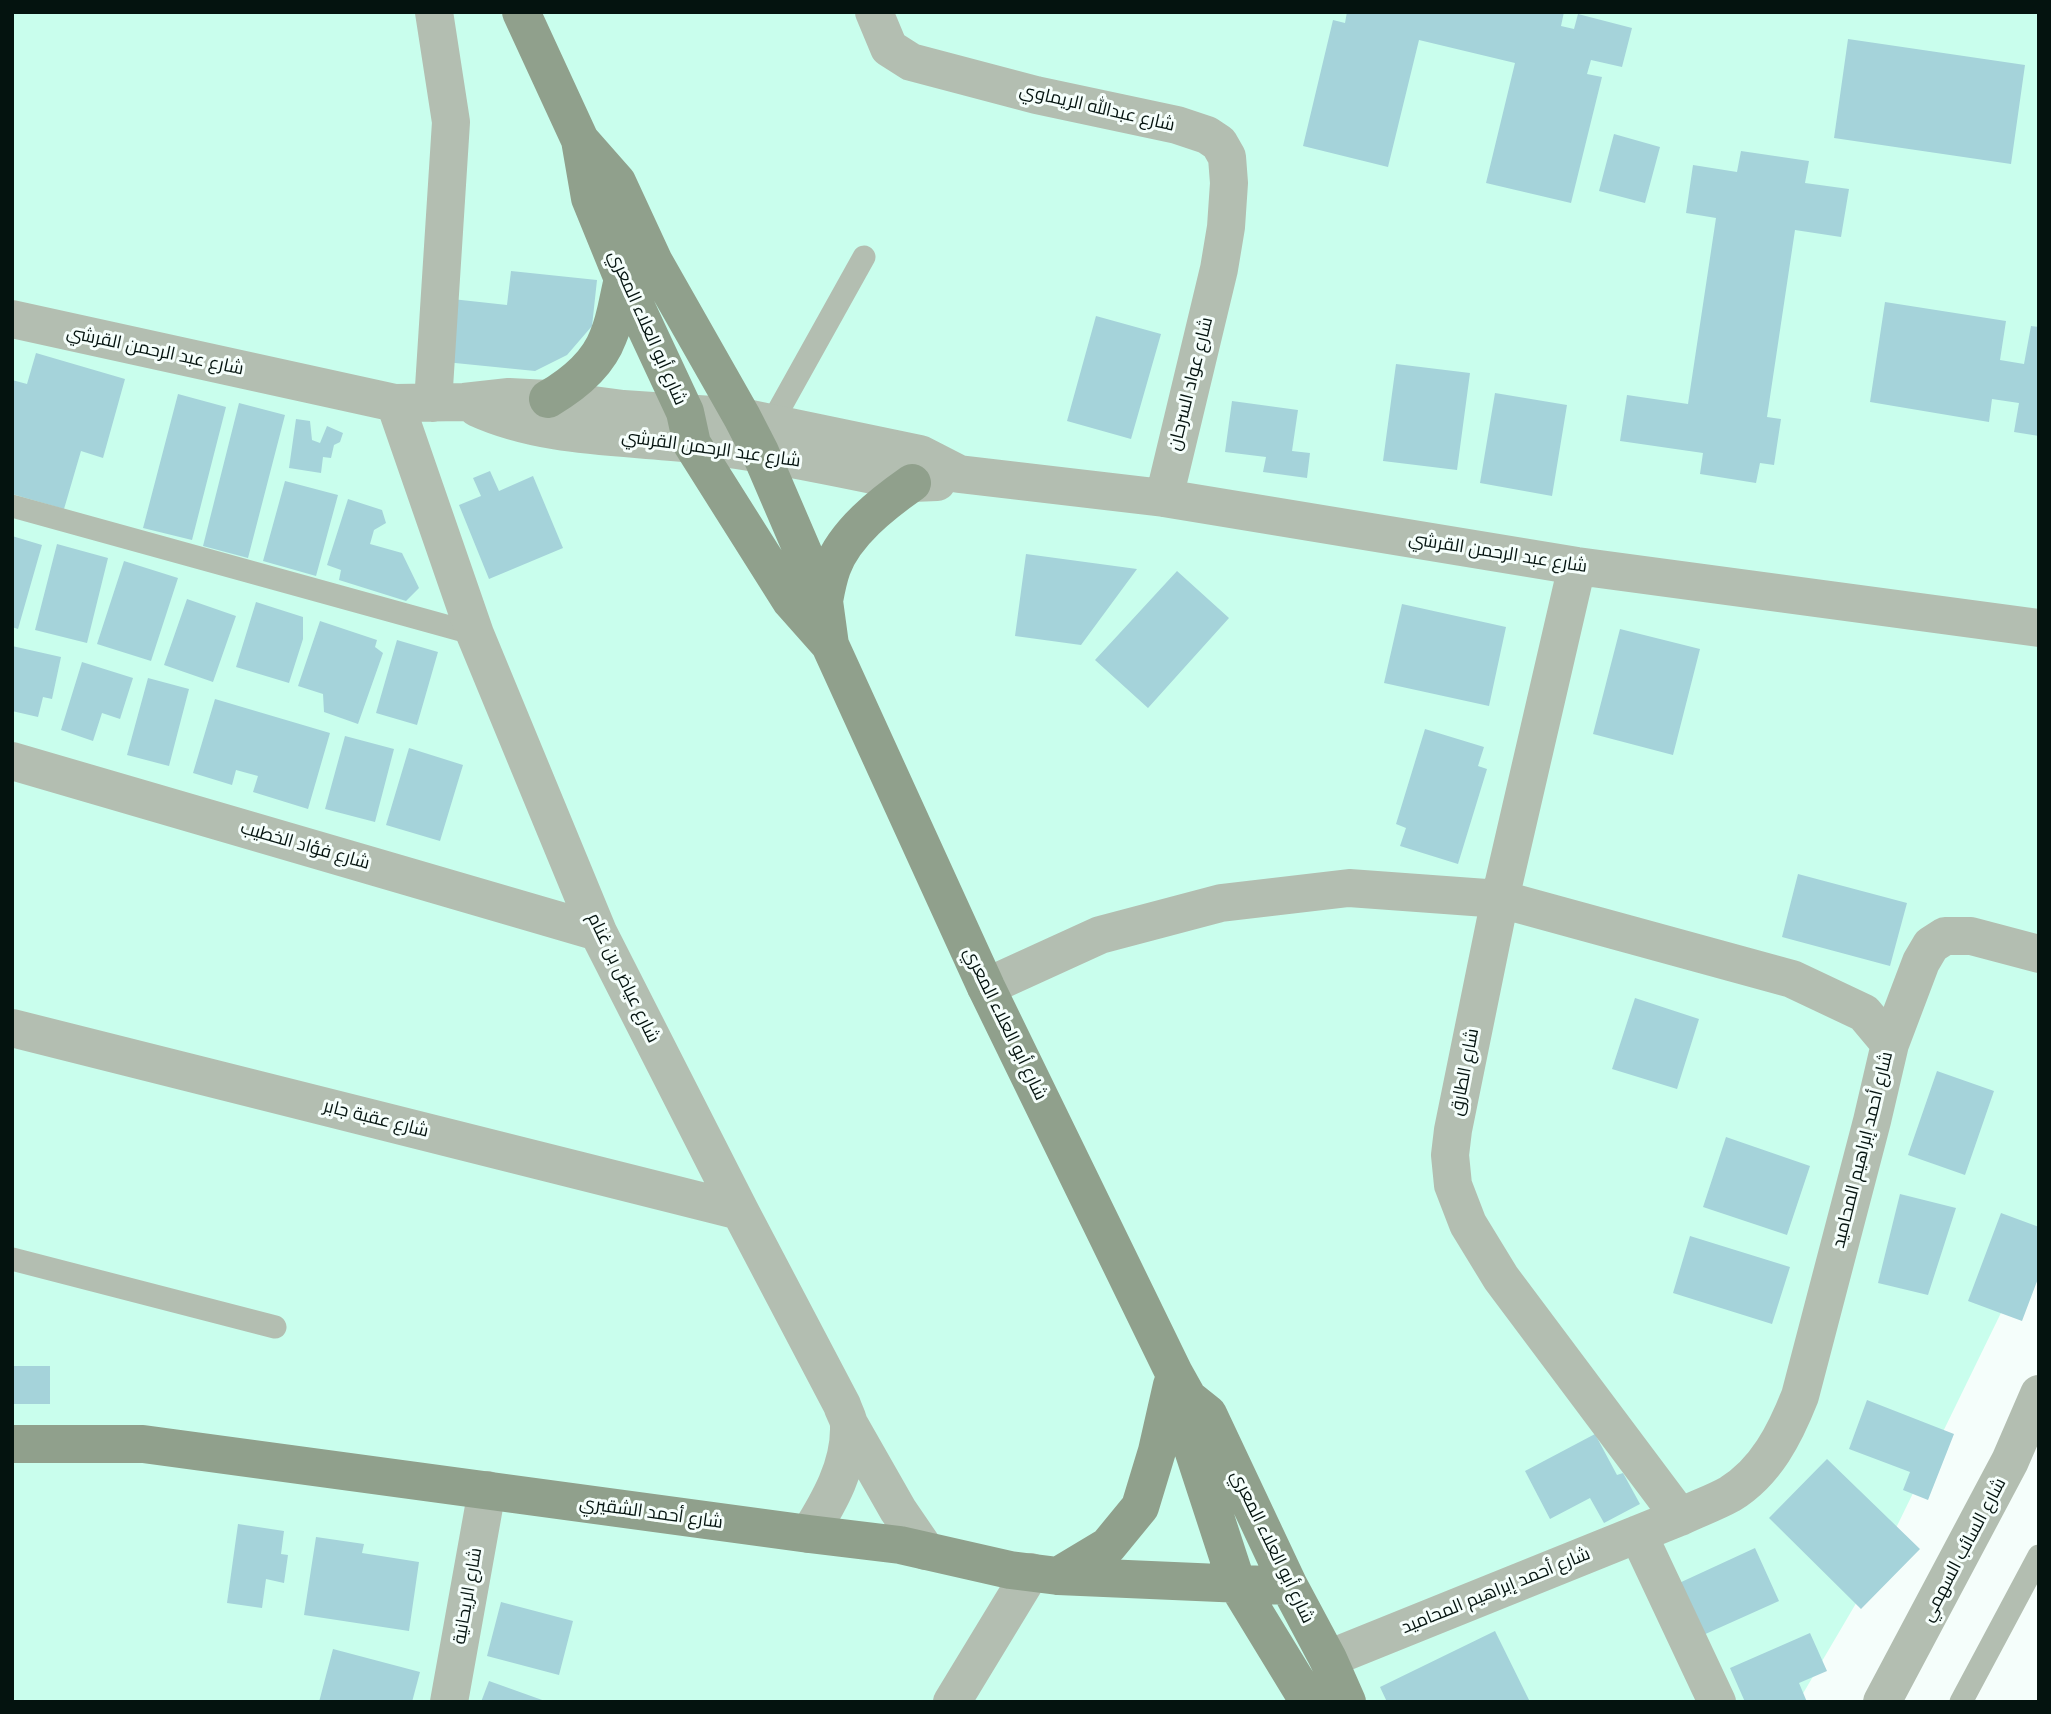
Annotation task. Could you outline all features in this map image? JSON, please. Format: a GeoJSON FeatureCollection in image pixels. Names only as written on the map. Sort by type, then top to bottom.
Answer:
{"type":"FeatureCollection","features":[{"type":"Feature","properties":{"kind":"street"},"geometry":{"type":"LineString","coordinates":[[434,12],[451,121],[449,402]]}},
{"type":"Feature","properties":{"kind":"street","name":"شارع أبو العلاء المعري"},"geometry":{"type":"LineString","coordinates":[[521,12],[580,140],[590,198],[688,428],[791,601],[830,645]]}},
{"type":"Feature","properties":{"kind":"street","name":"شارع عبدالله الريماوي"},"geometry":{"type":"LineString","coordinates":[[874,12],[889,48],[911,62],[1036,94],[1177,125],[1207,135],[1219,143],[1227,157],[1229,183],[1226,227],[1219,269]]}},
{"type":"Feature","properties":{"kind":"street","name":"شارع أبو العلاء المعري"},"geometry":{"type":"LineString","coordinates":[[580,140],[617,182],[654,262],[757,431],[824,601],[830,645],[986,988],[1181,1386],[1208,1414],[1347,1702]]}},
{"type":"Feature","properties":{"kind":"street","name":"شارع عواد السرحان"},"geometry":{"type":"LineString","coordinates":[[1164,498],[1219,269]]}},
{"type":"Feature","properties":{"kind":"street"},"geometry":{"type":"LineString","coordinates":[[548,398],[578,378],[608,338],[623,279]]}},
{"type":"Feature","properties":{"kind":"street","name":"شارع عبد الرحمن القرشي"},"geometry":{"type":"LineString","coordinates":[[12,319],[395,403],[509,397],[548,398],[623,409],[688,428]]}},
{"type":"Feature","properties":{"kind":"street","name":"شارع عبد الرحمن القرشي"},"geometry":{"type":"LineString","coordinates":[[449,402],[504,420],[544,428],[757,431],[920,454],[959,474],[1164,498],[1577,566],[2039,628]]}},
{"type":"Feature","properties":{"kind":"street","name":"شارع عياض بن غنام"},"geometry":{"type":"LineString","coordinates":[[395,403],[475,634],[598,932],[842,1405],[849,1424],[898,1510],[926,1551]]}},
{"type":"Feature","properties":{"kind":"street","name":"شارع عبد الرحمن القرشي"},"geometry":{"type":"LineString","coordinates":[[757,431],[912,483],[940,482],[959,474]]}},
{"type":"Feature","properties":{"kind":"street"},"geometry":{"type":"LineString","coordinates":[[824,601],[832,567],[853,535],[878,507],[912,483]]}},
{"type":"Feature","properties":{"kind":"street","name":"شارع الطارق"},"geometry":{"type":"LineString","coordinates":[[1577,566],[1500,898],[1453,1130],[1450,1155],[1453,1185],[1468,1224],[1501,1278],[1679,1517]]}},
{"type":"Feature","properties":{"kind":"street","name":"شارع فؤاد الخطيب"},"geometry":{"type":"LineString","coordinates":[[12,761],[598,932]]}},
{"type":"Feature","properties":{"kind":"street","name":"شارع أحمد إبراهيم المحاميد"},"geometry":{"type":"LineString","coordinates":[[986,988],[1100,935],[1221,903],[1349,888],[1500,898],[1792,979],[1864,1013],[1890,1044],[1800,1396],[1771,1455],[1751,1478],[1730,1493],[1679,1517],[1328,1659]]}},
{"type":"Feature","properties":{"kind":"street"},"geometry":{"type":"LineString","coordinates":[[1890,1044],[1921,962],[1931,944],[1945,936],[1971,936],[2039,954]]}},
{"type":"Feature","properties":{"kind":"street","name":"شارع عقبة جابر"},"geometry":{"type":"LineString","coordinates":[[12,1028],[740,1211]]}},
{"type":"Feature","properties":{"kind":"street"},"geometry":{"type":"LineString","coordinates":[[952,1702],[1045,1574],[1108,1546],[1140,1507],[1181,1386]]}},
{"type":"Feature","properties":{"kind":"street","name":"شارع أبو العلاء المعري"},"geometry":{"type":"LineString","coordinates":[[1181,1386],[1185,1425],[1237,1584],[1309,1702]]}},
{"type":"Feature","properties":{"kind":"street","name":"شارع السائب السهمي"},"geometry":{"type":"LineString","coordinates":[[1882,1702],[2003,1473],[2039,1394]]}},
{"type":"Feature","properties":{"kind":"street"},"geometry":{"type":"LineString","coordinates":[[809,1535],[828,1504],[837,1482],[846,1455],[849,1424]]}},
{"type":"Feature","properties":{"kind":"street","name":"شارع أحمد الشقيري"},"geometry":{"type":"LineString","coordinates":[[12,1444],[143,1444],[809,1535],[900,1545],[1010,1570],[1045,1574],[1289,1586]]}},
{"type":"Feature","properties":{"kind":"street","name":"شارع الريحانية"},"geometry":{"type":"LineString","coordinates":[[449,1702],[486,1490]]}},
{"type":"Feature","properties":{"kind":"street"},"geometry":{"type":"LineString","coordinates":[[1638,1534],[1717,1702]]}},
{"type":"Feature","properties":{"kind":"lane"},"geometry":{"type":"LineString","coordinates":[[757,431],[864,257]]}},
{"type":"Feature","properties":{"kind":"lane"},"geometry":{"type":"LineString","coordinates":[[12,506],[475,634]]}},
{"type":"Feature","properties":{"kind":"lane"},"geometry":{"type":"LineString","coordinates":[[12,1259],[275,1327]]}},
{"type":"Feature","properties":{"kind":"lane"},"geometry":{"type":"LineString","coordinates":[[1961,1702],[2039,1556]]}},
{"type":"Feature","properties":{"kind":"shaded area"},"geometry":{"type":"Polygon","coordinates":[[[12,12],[2039,12],[2039,1235],[1875,1571],[1798,1702],[12,1702],[12,12]]]}},
{"type":"Feature","properties":{"kind":"building"},"geometry":{"type":"Polygon","coordinates":[[[1347,12],[1564,12],[1561,26],[1574,29],[1578,14],[1632,28],[1622,67],[1591,60],[1587,74],[1602,77],[1571,203],[1486,183],[1515,63],[1419,40],[1388,167],[1303,146],[1333,20],[1345,23],[1347,12]]]}},
{"type":"Feature","properties":{"kind":"building"},"geometry":{"type":"Polygon","coordinates":[[[1848,39],[2025,65],[2011,164],[1834,138],[1848,39]]]}},
{"type":"Feature","properties":{"kind":"building"},"geometry":{"type":"Polygon","coordinates":[[[1614,134],[1660,147],[1645,203],[1599,191],[1614,134]]]}},
{"type":"Feature","properties":{"kind":"building"},"geometry":{"type":"Polygon","coordinates":[[[1741,151],[1809,161],[1805,183],[1849,189],[1841,237],[1795,230],[1767,417],[1781,419],[1774,465],[1760,463],[1756,483],[1700,474],[1703,453],[1620,441],[1627,395],[1688,404],[1716,218],[1686,213],[1693,165],[1737,172],[1741,151]]]}},
{"type":"Feature","properties":{"kind":"building"},"geometry":{"type":"Polygon","coordinates":[[[511,271],[597,280],[592,326],[567,355],[535,371],[445,362],[452,299],[507,305],[511,271]]]}},
{"type":"Feature","properties":{"kind":"building"},"geometry":{"type":"Polygon","coordinates":[[[1885,302],[2006,321],[2000,360],[2024,364],[2031,326],[2039,327],[2039,436],[2014,432],[2019,403],[1992,399],[1989,422],[1870,402],[1885,302]]]}},
{"type":"Feature","properties":{"kind":"building"},"geometry":{"type":"Polygon","coordinates":[[[1096,316],[1161,334],[1131,439],[1067,421],[1096,316]]]}},
{"type":"Feature","properties":{"kind":"building"},"geometry":{"type":"Polygon","coordinates":[[[36,353],[125,379],[103,458],[81,451],[64,509],[12,494],[12,380],[27,384],[36,353]]]}},
{"type":"Feature","properties":{"kind":"building"},"geometry":{"type":"Polygon","coordinates":[[[1396,364],[1470,373],[1457,470],[1383,461],[1396,364]]]}},
{"type":"Feature","properties":{"kind":"building"},"geometry":{"type":"Polygon","coordinates":[[[1495,393],[1567,405],[1552,496],[1480,483],[1495,393]]]}},
{"type":"Feature","properties":{"kind":"building"},"geometry":{"type":"Polygon","coordinates":[[[178,394],[226,407],[192,540],[143,528],[178,394]]]}},
{"type":"Feature","properties":{"kind":"building"},"geometry":{"type":"Polygon","coordinates":[[[1232,401],[1298,410],[1292,451],[1310,453],[1307,478],[1263,472],[1266,457],[1225,452],[1232,401]]]}},
{"type":"Feature","properties":{"kind":"building"},"geometry":{"type":"Polygon","coordinates":[[[239,403],[285,415],[248,558],[203,546],[239,403]]]}},
{"type":"Feature","properties":{"kind":"building"},"geometry":{"type":"Polygon","coordinates":[[[296,419],[310,421],[312,440],[320,443],[327,426],[343,433],[340,442],[334,445],[331,458],[323,457],[321,473],[289,468],[296,419]]]}},
{"type":"Feature","properties":{"kind":"building"},"geometry":{"type":"Polygon","coordinates":[[[490,471],[499,491],[533,476],[563,548],[489,579],[459,505],[481,496],[473,478],[490,471]]]}},
{"type":"Feature","properties":{"kind":"building"},"geometry":{"type":"Polygon","coordinates":[[[285,481],[338,495],[316,576],[263,561],[285,481]]]}},
{"type":"Feature","properties":{"kind":"building"},"geometry":{"type":"Polygon","coordinates":[[[348,499],[382,510],[386,523],[374,530],[370,544],[402,553],[419,588],[406,601],[339,580],[341,570],[327,565],[348,499]]]}},
{"type":"Feature","properties":{"kind":"building"},"geometry":{"type":"Polygon","coordinates":[[[12,536],[42,545],[18,629],[12,627],[12,536]]]}},
{"type":"Feature","properties":{"kind":"building"},"geometry":{"type":"Polygon","coordinates":[[[57,544],[108,558],[87,643],[35,630],[57,544]]]}},
{"type":"Feature","properties":{"kind":"building"},"geometry":{"type":"Polygon","coordinates":[[[1026,554],[1137,569],[1081,645],[1015,636],[1026,554]]]}},
{"type":"Feature","properties":{"kind":"building"},"geometry":{"type":"Polygon","coordinates":[[[124,561],[178,578],[151,661],[97,644],[124,561]]]}},
{"type":"Feature","properties":{"kind":"building"},"geometry":{"type":"Polygon","coordinates":[[[1177,571],[1229,618],[1148,708],[1095,660],[1177,571]]]}},
{"type":"Feature","properties":{"kind":"building"},"geometry":{"type":"Polygon","coordinates":[[[187,599],[236,616],[213,682],[164,665],[187,599]]]}},
{"type":"Feature","properties":{"kind":"building"},"geometry":{"type":"Polygon","coordinates":[[[256,602],[303,617],[303,639],[289,683],[236,667],[256,602]]]}},
{"type":"Feature","properties":{"kind":"building"},"geometry":{"type":"Polygon","coordinates":[[[1402,604],[1506,627],[1489,706],[1384,683],[1402,604]]]}},
{"type":"Feature","properties":{"kind":"building"},"geometry":{"type":"Polygon","coordinates":[[[320,621],[377,640],[375,647],[383,653],[358,724],[324,712],[323,694],[298,686],[320,621]]]}},
{"type":"Feature","properties":{"kind":"building"},"geometry":{"type":"Polygon","coordinates":[[[1620,629],[1700,649],[1673,755],[1593,734],[1620,629]]]}},
{"type":"Feature","properties":{"kind":"building"},"geometry":{"type":"Polygon","coordinates":[[[397,640],[438,652],[417,725],[376,713],[397,640]]]}},
{"type":"Feature","properties":{"kind":"building"},"geometry":{"type":"Polygon","coordinates":[[[12,646],[61,657],[52,699],[43,697],[38,717],[12,711],[12,646]]]}},
{"type":"Feature","properties":{"kind":"building"},"geometry":{"type":"Polygon","coordinates":[[[82,662],[133,678],[120,719],[102,713],[93,741],[61,730],[82,662]]]}},
{"type":"Feature","properties":{"kind":"building"},"geometry":{"type":"Polygon","coordinates":[[[148,678],[189,689],[169,766],[127,755],[148,678]]]}},
{"type":"Feature","properties":{"kind":"building"},"geometry":{"type":"Polygon","coordinates":[[[215,699],[330,733],[308,809],[253,792],[258,776],[236,770],[232,785],[193,773],[215,699]]]}},
{"type":"Feature","properties":{"kind":"building"},"geometry":{"type":"Polygon","coordinates":[[[1425,729],[1484,747],[1478,766],[1487,769],[1458,864],[1400,846],[1406,828],[1396,824],[1425,729]]]}},
{"type":"Feature","properties":{"kind":"building"},"geometry":{"type":"Polygon","coordinates":[[[345,736],[394,749],[375,822],[325,809],[345,736]]]}},
{"type":"Feature","properties":{"kind":"building"},"geometry":{"type":"Polygon","coordinates":[[[409,748],[463,765],[440,841],[386,825],[409,748]]]}},
{"type":"Feature","properties":{"kind":"building"},"geometry":{"type":"Polygon","coordinates":[[[1798,874],[1907,903],[1890,966],[1782,937],[1798,874]]]}},
{"type":"Feature","properties":{"kind":"building"},"geometry":{"type":"Polygon","coordinates":[[[1635,998],[1699,1019],[1677,1089],[1612,1069],[1635,998]]]}},
{"type":"Feature","properties":{"kind":"building"},"geometry":{"type":"Polygon","coordinates":[[[1937,1071],[1994,1091],[1965,1175],[1908,1155],[1937,1071]]]}},
{"type":"Feature","properties":{"kind":"building"},"geometry":{"type":"Polygon","coordinates":[[[1726,1137],[1810,1166],[1787,1235],[1703,1207],[1726,1137]]]}},
{"type":"Feature","properties":{"kind":"building"},"geometry":{"type":"Polygon","coordinates":[[[1900,1194],[1956,1208],[1928,1295],[1878,1283],[1900,1194]]]}},
{"type":"Feature","properties":{"kind":"building"},"geometry":{"type":"Polygon","coordinates":[[[2001,1213],[2039,1227],[2039,1276],[2022,1321],[1968,1301],[2001,1213]]]}},
{"type":"Feature","properties":{"kind":"building"},"geometry":{"type":"Polygon","coordinates":[[[1690,1236],[1790,1267],[1772,1324],[1673,1293],[1690,1236]]]}},
{"type":"Feature","properties":{"kind":"building"},"geometry":{"type":"Polygon","coordinates":[[[12,1366],[50,1366],[50,1404],[12,1404],[12,1366]]]}},
{"type":"Feature","properties":{"kind":"building"},"geometry":{"type":"Polygon","coordinates":[[[1867,1400],[1954,1434],[1928,1500],[1903,1490],[1910,1472],[1849,1449],[1867,1400]]]}},
{"type":"Feature","properties":{"kind":"building"},"geometry":{"type":"Polygon","coordinates":[[[1595,1434],[1617,1475],[1623,1473],[1640,1504],[1604,1523],[1590,1498],[1550,1519],[1525,1471],[1595,1434]]]}},
{"type":"Feature","properties":{"kind":"building"},"geometry":{"type":"Polygon","coordinates":[[[1827,1459],[1920,1549],[1861,1609],[1769,1518],[1827,1459]]]}},
{"type":"Feature","properties":{"kind":"building"},"geometry":{"type":"Polygon","coordinates":[[[238,1524],[284,1531],[281,1554],[288,1555],[284,1583],[266,1579],[262,1608],[227,1603],[238,1524]]]}},
{"type":"Feature","properties":{"kind":"building"},"geometry":{"type":"Polygon","coordinates":[[[316,1537],[364,1544],[362,1553],[419,1562],[409,1631],[304,1615],[316,1537]]]}},
{"type":"Feature","properties":{"kind":"building"},"geometry":{"type":"Polygon","coordinates":[[[1755,1548],[1779,1601],[1701,1636],[1677,1584],[1755,1548]]]}},
{"type":"Feature","properties":{"kind":"building"},"geometry":{"type":"Polygon","coordinates":[[[501,1602],[573,1621],[559,1675],[487,1656],[501,1602]]]}},
{"type":"Feature","properties":{"kind":"building"},"geometry":{"type":"Polygon","coordinates":[[[1495,1631],[1530,1702],[1387,1702],[1380,1687],[1495,1631]]]}},
{"type":"Feature","properties":{"kind":"building"},"geometry":{"type":"Polygon","coordinates":[[[1810,1633],[1827,1671],[1799,1683],[1807,1702],[1745,1702],[1730,1668],[1810,1633]]]}},
{"type":"Feature","properties":{"kind":"building"},"geometry":{"type":"Polygon","coordinates":[[[333,1649],[420,1672],[412,1702],[319,1702],[333,1649]]]}},
{"type":"Feature","properties":{"kind":"building"},"geometry":{"type":"Polygon","coordinates":[[[489,1681],[545,1701],[545,1702],[481,1702],[489,1681]]]}}]}
